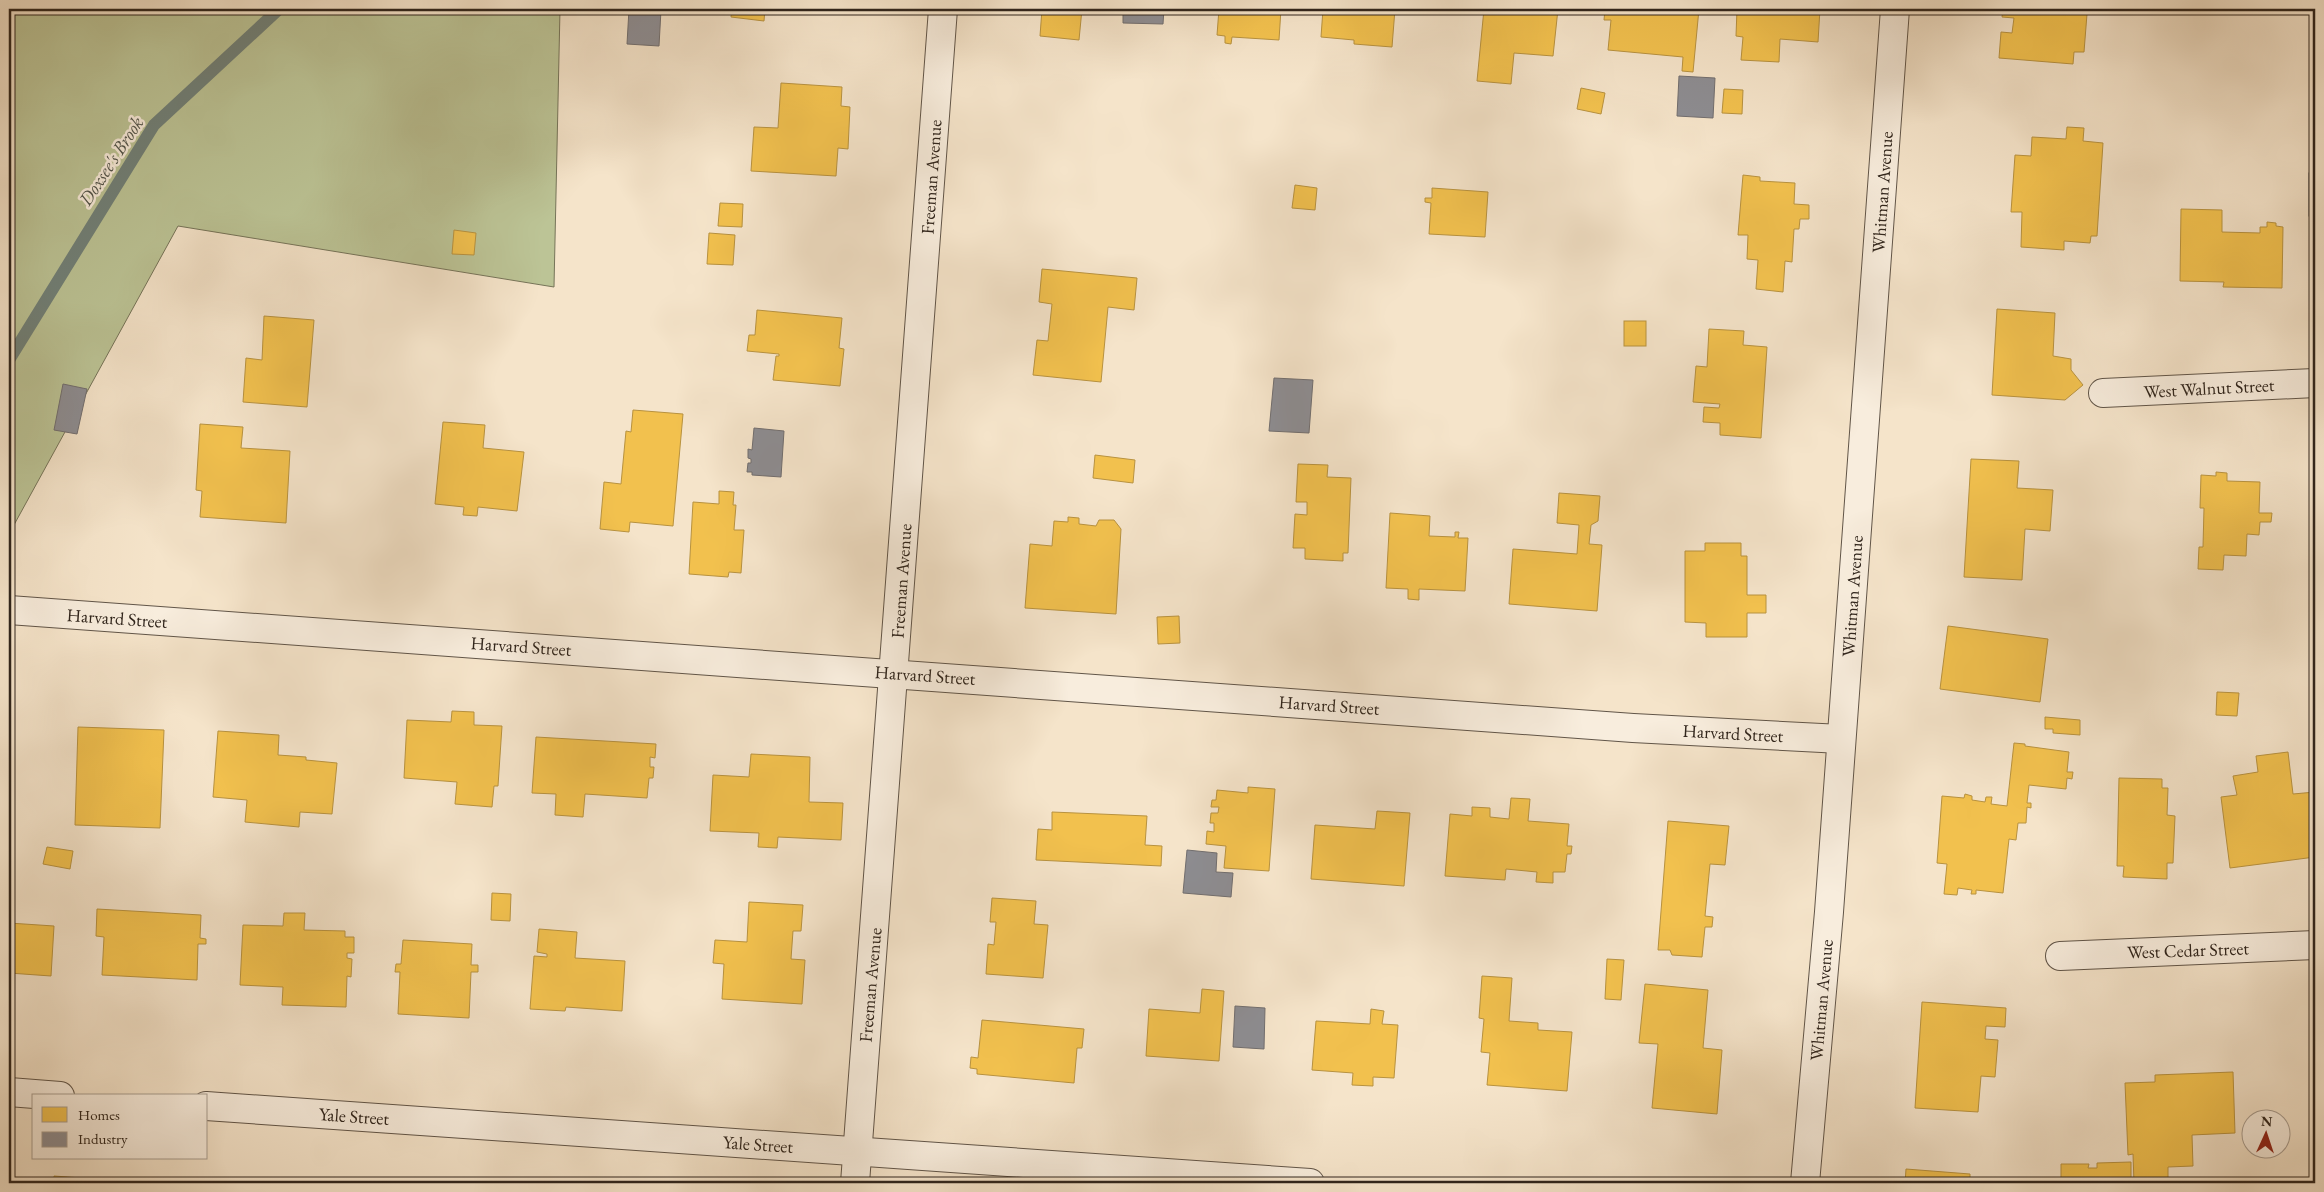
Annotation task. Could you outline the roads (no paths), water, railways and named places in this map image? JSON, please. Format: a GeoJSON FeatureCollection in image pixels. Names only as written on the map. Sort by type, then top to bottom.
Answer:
{"type":"FeatureCollection","features":[{"type":"Feature","properties":{"kind":"street","name":"Freeman Avenue"},"geometry":{"type":"LineString","coordinates":[[855,1183],[895,673],[943,9]]}},
{"type":"Feature","properties":{"kind":"street","name":"Whitman Avenue"},"geometry":{"type":"LineString","coordinates":[[1805,1183],[1829,912],[1895,9]]}},
{"type":"Feature","properties":{"kind":"street","name":"West Walnut Street"},"geometry":{"type":"LineString","coordinates":[[2103,393],[2315,383]]}},
{"type":"Feature","properties":{"kind":"street","name":"Harvard Street"},"geometry":{"type":"LineString","coordinates":[[9,610],[1633,728],[1841,739]]}},
{"type":"Feature","properties":{"kind":"street","name":"West Cedar Street"},"geometry":{"type":"LineString","coordinates":[[2060,956],[2315,945]]}},
{"type":"Feature","properties":{"kind":"street"},"geometry":{"type":"LineString","coordinates":[[9,1092],[34,1094]]}},
{"type":"Feature","properties":{"kind":"street","name":"Yale Street"},"geometry":{"type":"LineString","coordinates":[[208,1106],[1310,1183]]}},
{"type":"Feature","properties":{"kind":"waterway","name":"Doxsee's Brook"},"geometry":{"type":"LineString","coordinates":[[9,360],[154,125],[279,9]]}}]}
